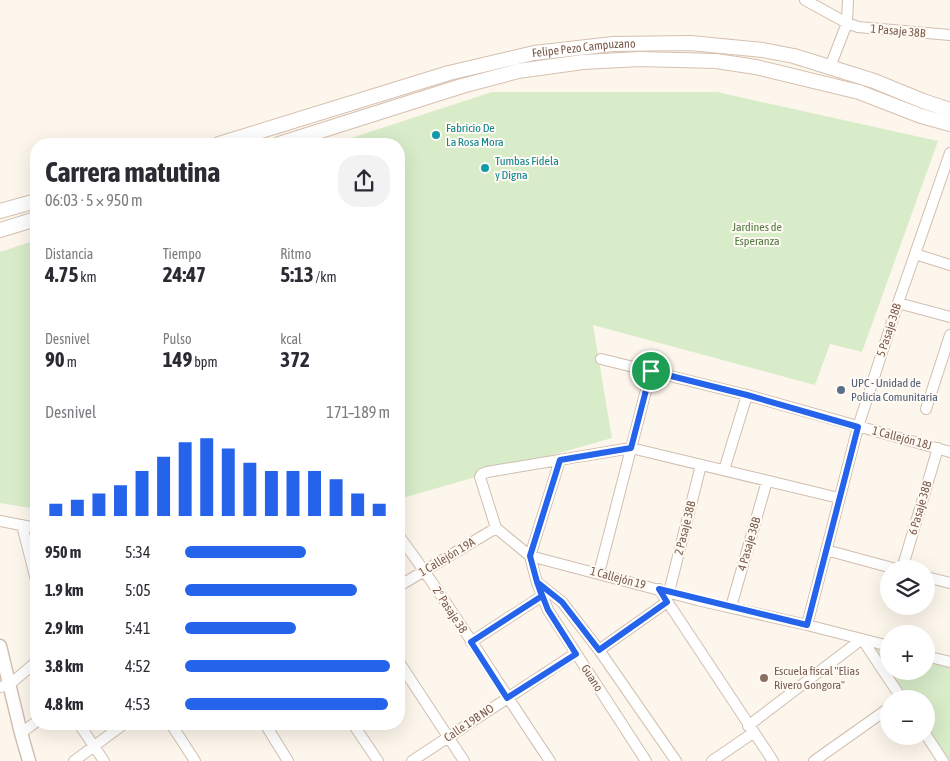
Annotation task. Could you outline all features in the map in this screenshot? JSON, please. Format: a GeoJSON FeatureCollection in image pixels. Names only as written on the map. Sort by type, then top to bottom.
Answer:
{"type":"FeatureCollection","features":[{"type":"Feature","properties":{"kind":"main road","name":"Felipe Pezo Campuzano"},"geometry":{"type":"LineString","coordinates":[[238,138],[449,73],[534,53],[613,44],[690,43],[763,50],[794,56],[874,81],[950,110]]}},
{"type":"Feature","properties":{"kind":"main road","name":"Felipe Pezo Campuzano"},"geometry":{"type":"LineString","coordinates":[[298,138],[462,86],[518,71],[582,62],[640,59],[716,61],[756,67],[859,92],[921,116],[950,124]]}},
{"type":"Feature","properties":{"kind":"main road"},"geometry":{"type":"LineString","coordinates":[[0,212],[30,203]]}},
{"type":"Feature","properties":{"kind":"main road"},"geometry":{"type":"LineString","coordinates":[[0,230],[30,221]]}},
{"type":"Feature","properties":{"kind":"street","name":"1 Pasaje 38B"},"geometry":{"type":"LineString","coordinates":[[805,0],[858,27],[950,35]]}},
{"type":"Feature","properties":{"kind":"street"},"geometry":{"type":"LineString","coordinates":[[830,68],[847,23],[848,0]]}},
{"type":"Feature","properties":{"kind":"street","name":"5 Pasaje 38B"},"geometry":{"type":"LineString","coordinates":[[807,625],[858,427],[898,303],[950,153]]}},
{"type":"Feature","properties":{"kind":"street"},"geometry":{"type":"LineString","coordinates":[[915,254],[950,265]]}},
{"type":"Feature","properties":{"kind":"street"},"geometry":{"type":"LineString","coordinates":[[898,303],[950,317]]}},
{"type":"Feature","properties":{"kind":"street"},"geometry":{"type":"LineString","coordinates":[[926,410],[950,335]]}},
{"type":"Feature","properties":{"kind":"street","name":"1 Callejón 18J"},"geometry":{"type":"LineString","coordinates":[[601,359],[747,395],[950,452]]}},
{"type":"Feature","properties":{"kind":"street"},"geometry":{"type":"LineString","coordinates":[[598,573],[651,371]]}},
{"type":"Feature","properties":{"kind":"street"},"geometry":{"type":"LineString","coordinates":[[724,470],[747,395]]}},
{"type":"Feature","properties":{"kind":"street"},"geometry":{"type":"LineString","coordinates":[[496,528],[480,477],[487,472],[631,448],[839,498]]}},
{"type":"Feature","properties":{"kind":"street","name":"6 Pasaje 38B"},"geometry":{"type":"LineString","coordinates":[[905,560],[938,448]]}},
{"type":"Feature","properties":{"kind":"street"},"geometry":{"type":"LineString","coordinates":[[537,582],[530,556],[560,460]]}},
{"type":"Feature","properties":{"kind":"street","name":"2 Pasaje 38B"},"geometry":{"type":"LineString","coordinates":[[665,595],[701,465]]}},
{"type":"Feature","properties":{"kind":"street","name":"4 Pasaje 38B"},"geometry":{"type":"LineString","coordinates":[[731,607],[767,481]]}},
{"type":"Feature","properties":{"kind":"street"},"geometry":{"type":"LineString","coordinates":[[0,521],[30,527]]}},
{"type":"Feature","properties":{"kind":"street"},"geometry":{"type":"LineString","coordinates":[[22,525],[30,556]]}},
{"type":"Feature","properties":{"kind":"street","name":"1 Callejón 19"},"geometry":{"type":"LineString","coordinates":[[496,528],[530,556],[598,573],[665,595],[731,607],[880,644]]}},
{"type":"Feature","properties":{"kind":"street","name":"1 Callejón 19A"},"geometry":{"type":"LineString","coordinates":[[405,582],[496,528]]}},
{"type":"Feature","properties":{"kind":"street","name":"2° Pasaje 38"},"geometry":{"type":"LineString","coordinates":[[405,544],[550,761]]}},
{"type":"Feature","properties":{"kind":"street"},"geometry":{"type":"LineString","coordinates":[[826,550],[880,565]]}},
{"type":"Feature","properties":{"kind":"street"},"geometry":{"type":"LineString","coordinates":[[935,579],[950,583]]}},
{"type":"Feature","properties":{"kind":"street","name":"Guano"},"geometry":{"type":"LineString","coordinates":[[537,582],[548,610],[646,761]]}},
{"type":"Feature","properties":{"kind":"street","name":"Guano"},"geometry":{"type":"LineString","coordinates":[[537,582],[562,602],[599,650],[676,761]]}},
{"type":"Feature","properties":{"kind":"street"},"geometry":{"type":"LineString","coordinates":[[599,650],[665,595],[773,761]]}},
{"type":"Feature","properties":{"kind":"street"},"geometry":{"type":"LineString","coordinates":[[471,642],[542,596]]}},
{"type":"Feature","properties":{"kind":"street"},"geometry":{"type":"LineString","coordinates":[[712,761],[862,639],[895,690]]}},
{"type":"Feature","properties":{"kind":"street"},"geometry":{"type":"LineString","coordinates":[[0,646],[5,686],[30,761]]}},
{"type":"Feature","properties":{"kind":"street","name":"Calle 19B NO"},"geometry":{"type":"LineString","coordinates":[[412,761],[576,654]]}},
{"type":"Feature","properties":{"kind":"street"},"geometry":{"type":"LineString","coordinates":[[935,658],[950,662]]}},
{"type":"Feature","properties":{"kind":"street"},"geometry":{"type":"LineString","coordinates":[[5,686],[30,667]]}},
{"type":"Feature","properties":{"kind":"street"},"geometry":{"type":"LineString","coordinates":[[405,671],[464,761]]}},
{"type":"Feature","properties":{"kind":"street"},"geometry":{"type":"LineString","coordinates":[[814,761],[880,714]]}},
{"type":"Feature","properties":{"kind":"street"},"geometry":{"type":"LineString","coordinates":[[20,733],[30,726]]}},
{"type":"Feature","properties":{"kind":"street"},"geometry":{"type":"LineString","coordinates":[[83,730],[104,761]]}},
{"type":"Feature","properties":{"kind":"street"},"geometry":{"type":"LineString","coordinates":[[74,761],[116,730]]}},
{"type":"Feature","properties":{"kind":"street"},"geometry":{"type":"LineString","coordinates":[[175,730],[195,761]]}},
{"type":"Feature","properties":{"kind":"street"},"geometry":{"type":"LineString","coordinates":[[268,730],[288,761]]}},
{"type":"Feature","properties":{"kind":"street"},"geometry":{"type":"LineString","coordinates":[[357,730],[378,761]]}},
{"type":"Feature","properties":{"kind":"street"},"geometry":{"type":"LineString","coordinates":[[931,745],[939,759]]}},
{"type":"Feature","properties":{"kind":"green space","name":"Jardines de Esperanza"},"geometry":{"type":"Polygon","coordinates":[[[492,92],[717,92],[938,141],[862,352],[830,344],[815,385],[593,325],[612,438],[405,497],[405,138],[351,138],[492,92]]]}},
{"type":"Feature","properties":{"kind":"green space"},"geometry":{"type":"Polygon","coordinates":[[[30,242],[30,508],[0,503],[0,252],[30,242]]]}},
{"type":"Feature","properties":{"kind":"green space"},"geometry":{"type":"Polygon","coordinates":[[[869,644],[880,647],[880,660],[869,644]]]}},
{"type":"Feature","properties":{"kind":"green space"},"geometry":{"type":"Polygon","coordinates":[[[935,662],[950,666],[950,761],[948,761],[935,742],[935,690],[900,690],[893,680],[935,680],[935,662]]]}},
{"type":"Feature","properties":{"kind":"place","name":"Fabricio De La Rosa Mora"},"geometry":{"type":"Point","coordinates":[436,135]}},
{"type":"Feature","properties":{"kind":"place","name":"Tumbas Fidela y Digna"},"geometry":{"type":"Point","coordinates":[485,168]}},
{"type":"Feature","properties":{"kind":"place","name":"UPC - Unidad de Policia Comunitaria"},"geometry":{"type":"Point","coordinates":[841,390]}},
{"type":"Feature","properties":{"kind":"place","name":"Escuela fiscal \"Elias Rivero Gongora\""},"geometry":{"type":"Point","coordinates":[764,678]}},
{"type":"Feature","properties":{"kind":"route"},"geometry":{"type":"LineString","coordinates":[[651,371],[631,448],[560,460],[530,556],[537,582],[548,610],[576,654],[507,698],[471,642],[542,596],[537,582],[562,602],[599,650],[667,602],[659,589],[697,600],[807,625],[858,427],[747,395],[651,371]]}}]}
